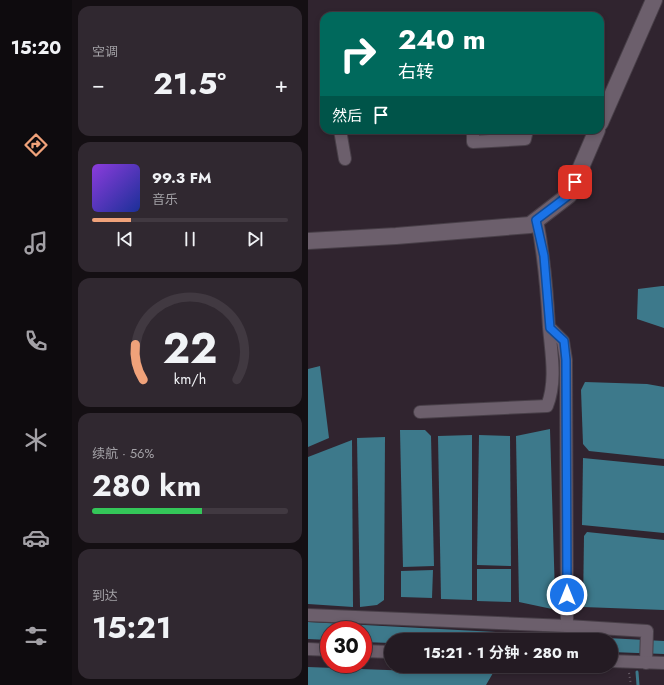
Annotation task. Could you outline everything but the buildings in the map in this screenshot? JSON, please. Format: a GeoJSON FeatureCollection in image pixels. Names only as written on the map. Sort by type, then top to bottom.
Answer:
{"type":"FeatureCollection","features":[{"type":"Feature","properties":{"kind":"street"},"geometry":{"type":"LineString","coordinates":[[604,104],[654,0]]}},
{"type":"Feature","properties":{"kind":"street"},"geometry":{"type":"LineString","coordinates":[[341,134],[345,159]]}},
{"type":"Feature","properties":{"kind":"street"},"geometry":{"type":"LineString","coordinates":[[473,134],[473,142],[525,139],[526,134]]}},
{"type":"Feature","properties":{"kind":"street"},"geometry":{"type":"LineString","coordinates":[[308,241],[396,236],[530,225],[569,195],[595,134]]}},
{"type":"Feature","properties":{"kind":"street"},"geometry":{"type":"LineString","coordinates":[[420,412],[547,406],[552,393],[552,357],[544,256],[536,220]]}},
{"type":"Feature","properties":{"kind":"street"},"geometry":{"type":"LineString","coordinates":[[550,328],[564,341],[566,360],[567,626]]}},
{"type":"Feature","properties":{"kind":"street"},"geometry":{"type":"LineString","coordinates":[[308,615],[567,626],[647,631],[646,663]]}},
{"type":"Feature","properties":{"kind":"street"},"geometry":{"type":"LineString","coordinates":[[308,649],[320,650]]}},
{"type":"Feature","properties":{"kind":"street"},"geometry":{"type":"LineString","coordinates":[[372,651],[384,652]]}},
{"type":"Feature","properties":{"kind":"street"},"geometry":{"type":"LineString","coordinates":[[618,661],[664,664]]}},
{"type":"Feature","properties":{"kind":"water"},"geometry":{"type":"Polygon","coordinates":[[[664,286],[664,328],[637,319],[638,289],[664,286]]]}},
{"type":"Feature","properties":{"kind":"water"},"geometry":{"type":"Polygon","coordinates":[[[320,366],[329,438],[308,447],[308,369],[320,366]]]}},
{"type":"Feature","properties":{"kind":"water"},"geometry":{"type":"Polygon","coordinates":[[[585,382],[647,384],[664,387],[664,459],[589,451],[583,444],[581,390],[585,382]]]}},
{"type":"Feature","properties":{"kind":"water"},"geometry":{"type":"Polygon","coordinates":[[[550,429],[555,595],[552,609],[519,602],[516,436],[550,429]]]}},
{"type":"Feature","properties":{"kind":"water"},"geometry":{"type":"Polygon","coordinates":[[[400,430],[425,430],[431,436],[434,566],[403,567],[400,430]]]}},
{"type":"Feature","properties":{"kind":"water"},"geometry":{"type":"Polygon","coordinates":[[[472,435],[472,600],[441,599],[438,436],[472,435]]]}},
{"type":"Feature","properties":{"kind":"water"},"geometry":{"type":"Polygon","coordinates":[[[479,435],[510,436],[511,566],[477,565],[479,435]]]}},
{"type":"Feature","properties":{"kind":"water"},"geometry":{"type":"Polygon","coordinates":[[[385,437],[384,600],[377,605],[360,607],[357,438],[385,437]]]}},
{"type":"Feature","properties":{"kind":"water"},"geometry":{"type":"Polygon","coordinates":[[[352,440],[353,607],[308,604],[308,457],[352,440]]]}},
{"type":"Feature","properties":{"kind":"water"},"geometry":{"type":"Polygon","coordinates":[[[583,458],[664,466],[664,533],[582,525],[583,458]]]}},
{"type":"Feature","properties":{"kind":"water"},"geometry":{"type":"Polygon","coordinates":[[[587,532],[664,540],[664,610],[583,607],[584,536],[587,532]]]}},
{"type":"Feature","properties":{"kind":"water"},"geometry":{"type":"Polygon","coordinates":[[[477,569],[511,569],[511,602],[477,601],[477,569]]]}},
{"type":"Feature","properties":{"kind":"water"},"geometry":{"type":"Polygon","coordinates":[[[433,570],[432,598],[401,597],[401,571],[433,570]]]}},
{"type":"Feature","properties":{"kind":"water"},"geometry":{"type":"Polygon","coordinates":[[[308,622],[320,623],[320,640],[308,639],[308,622]]]}},
{"type":"Feature","properties":{"kind":"water"},"geometry":{"type":"Polygon","coordinates":[[[372,625],[514,633],[384,633],[384,643],[372,642],[372,625]]]}},
{"type":"Feature","properties":{"kind":"water"},"geometry":{"type":"Polygon","coordinates":[[[618,639],[664,641],[664,654],[618,652],[618,639]]]}},
{"type":"Feature","properties":{"kind":"water"},"geometry":{"type":"Polygon","coordinates":[[[308,667],[320,667],[320,673],[372,673],[372,669],[384,670],[384,673],[493,673],[486,685],[308,685],[308,667]]]}},
{"type":"Feature","properties":{"kind":"waterway"},"geometry":{"type":"LineString","coordinates":[[637,672],[638,685]]}},
{"type":"Feature","properties":{"kind":"route"},"geometry":{"type":"LineString","coordinates":[[567,595],[566,360],[564,341],[550,328],[544,256],[536,220],[569,195],[575,182]]}}]}
